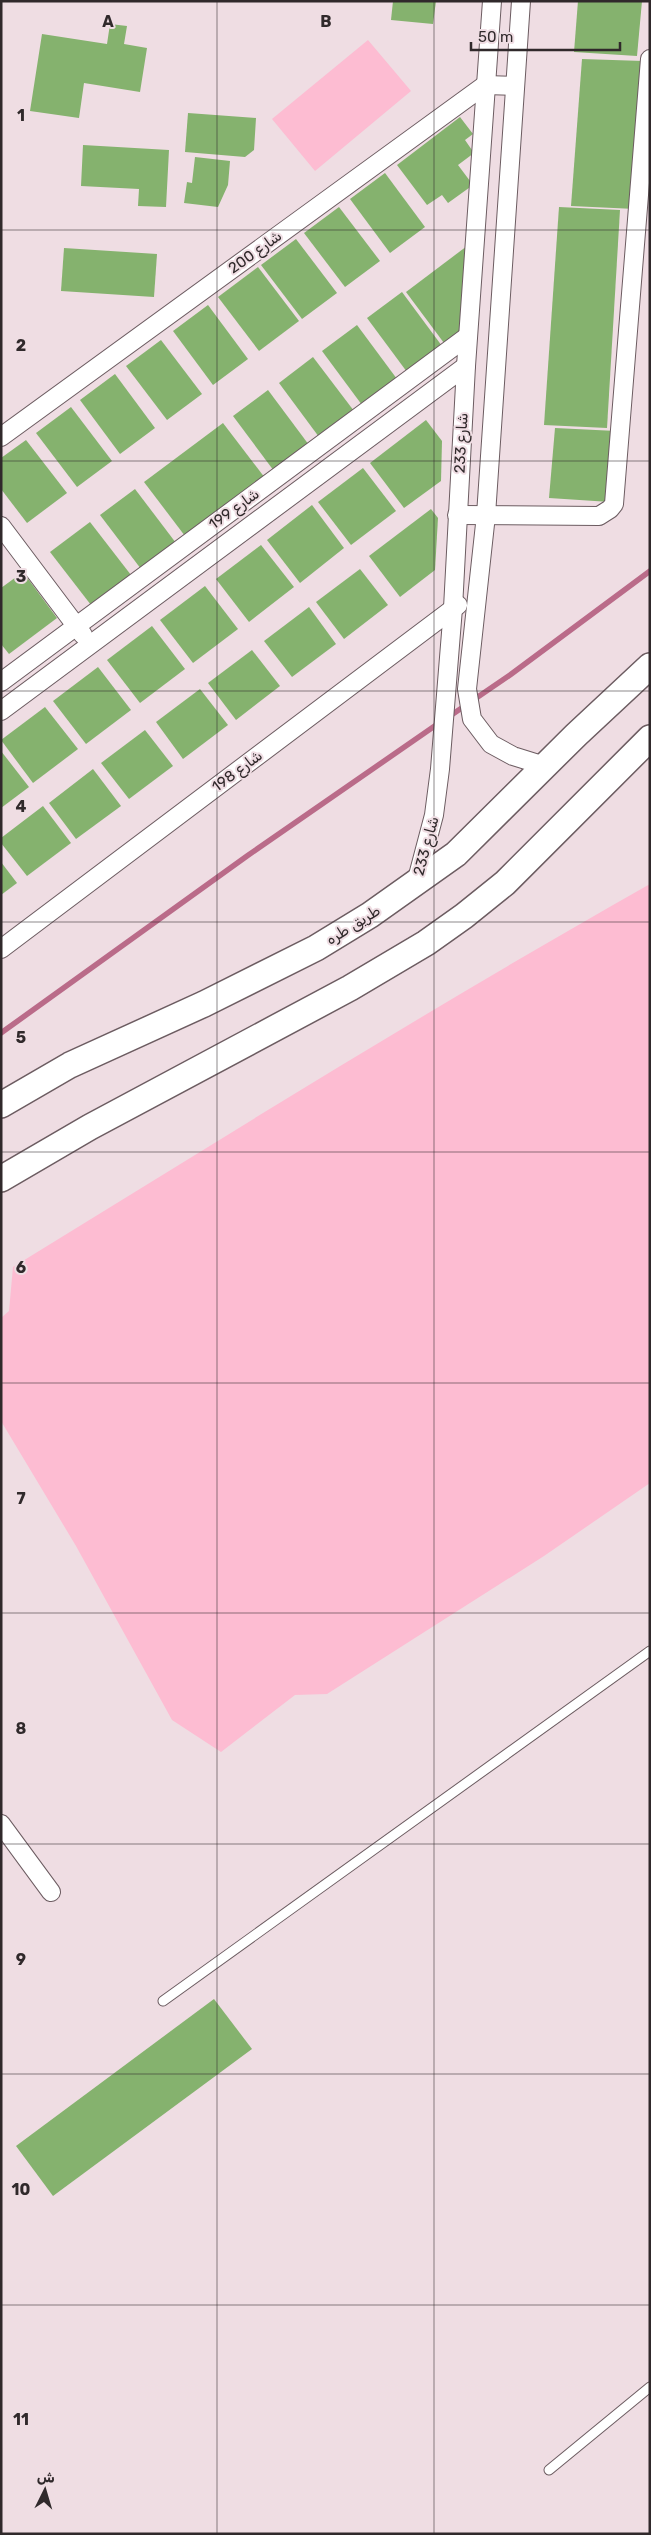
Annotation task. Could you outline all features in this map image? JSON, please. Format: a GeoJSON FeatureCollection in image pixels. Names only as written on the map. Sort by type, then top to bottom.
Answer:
{"type":"FeatureCollection","features":[{"type":"Feature","properties":{"kind":"main road","name":"طريق طره"},"geometry":{"type":"LineString","coordinates":[[1,1105],[70,1065],[204,1004],[316,948],[370,915],[456,854],[650,666]]}},
{"type":"Feature","properties":{"kind":"main road"},"geometry":{"type":"LineString","coordinates":[[1,1179],[90,1127],[350,988],[426,944],[505,883],[650,738]]}},
{"type":"Feature","properties":{"kind":"street","name":"شارع 233"},"geometry":{"type":"LineString","coordinates":[[416,882],[430,838],[438,792],[453,608],[466,366],[492,1]]}},
{"type":"Feature","properties":{"kind":"street","name":"شارع 233"},"geometry":{"type":"LineString","coordinates":[[521,1],[486,516],[467,689],[472,719],[491,744],[513,756],[545,766]]}},
{"type":"Feature","properties":{"kind":"street"},"geometry":{"type":"LineString","coordinates":[[457,515],[598,516],[610,510],[616,498],[650,59]]}},
{"type":"Feature","properties":{"kind":"street"},"geometry":{"type":"LineString","coordinates":[[485,85],[515,86]]}},
{"type":"Feature","properties":{"kind":"street","name":"شارع 200"},"geometry":{"type":"LineString","coordinates":[[1,436],[485,85]]}},
{"type":"Feature","properties":{"kind":"street","name":"شارع 199"},"geometry":{"type":"LineString","coordinates":[[1,682],[468,336]]}},
{"type":"Feature","properties":{"kind":"street","name":"شارع 199"},"geometry":{"type":"LineString","coordinates":[[1,711],[466,366]]}},
{"type":"Feature","properties":{"kind":"street"},"geometry":{"type":"LineString","coordinates":[[1,526],[90,644]]}},
{"type":"Feature","properties":{"kind":"street","name":"شارع 198"},"geometry":{"type":"LineString","coordinates":[[1,949],[453,608],[464,602],[477,602]]}},
{"type":"Feature","properties":{"kind":"street"},"geometry":{"type":"LineString","coordinates":[[1,1824],[51,1892]]}},
{"type":"Feature","properties":{"kind":"lane"},"geometry":{"type":"LineString","coordinates":[[163,2001],[650,1651]]}},
{"type":"Feature","properties":{"kind":"lane"},"geometry":{"type":"LineString","coordinates":[[549,2470],[650,2387]]}},
{"type":"Feature","properties":{"kind":"shaded area"},"geometry":{"type":"Polygon","coordinates":[[[368,40],[411,91],[315,171],[272,119],[368,40]]]}},
{"type":"Feature","properties":{"kind":"shaded area"},"geometry":{"type":"Polygon","coordinates":[[[650,884],[650,1483],[544,1556],[327,1694],[295,1695],[221,1752],[172,1720],[76,1546],[1,1421],[1,1318],[9,1311],[13,1267],[409,1025],[650,884]]]}},
{"type":"Feature","properties":{"kind":"building"},"geometry":{"type":"Polygon","coordinates":[[[393,1],[436,1],[433,24],[391,20],[393,1]]]}},
{"type":"Feature","properties":{"kind":"building"},"geometry":{"type":"Polygon","coordinates":[[[578,1],[642,1],[637,56],[574,52],[578,1]]]}},
{"type":"Feature","properties":{"kind":"building"},"geometry":{"type":"Polygon","coordinates":[[[110,24],[127,26],[124,44],[147,48],[140,92],[84,83],[79,118],[30,111],[42,34],[107,44],[110,24]]]}},
{"type":"Feature","properties":{"kind":"building"},"geometry":{"type":"Polygon","coordinates":[[[582,59],[643,61],[635,209],[571,206],[582,59]]]}},
{"type":"Feature","properties":{"kind":"building"},"geometry":{"type":"Polygon","coordinates":[[[188,113],[256,118],[254,150],[245,157],[185,152],[188,113]]]}},
{"type":"Feature","properties":{"kind":"building"},"geometry":{"type":"Polygon","coordinates":[[[460,117],[473,134],[465,140],[474,153],[458,165],[473,185],[448,203],[442,195],[427,205],[397,165],[460,117]]]}},
{"type":"Feature","properties":{"kind":"building"},"geometry":{"type":"Polygon","coordinates":[[[83,145],[169,150],[166,207],[138,206],[139,189],[81,186],[83,145]]]}},
{"type":"Feature","properties":{"kind":"building"},"geometry":{"type":"Polygon","coordinates":[[[195,157],[230,161],[228,185],[218,207],[184,203],[187,182],[192,183],[195,157]]]}},
{"type":"Feature","properties":{"kind":"building"},"geometry":{"type":"Polygon","coordinates":[[[385,173],[425,227],[390,253],[350,199],[385,173]]]}},
{"type":"Feature","properties":{"kind":"building"},"geometry":{"type":"Polygon","coordinates":[[[339,207],[380,261],[345,287],[304,233],[339,207]]]}},
{"type":"Feature","properties":{"kind":"building"},"geometry":{"type":"Polygon","coordinates":[[[559,207],[620,210],[607,428],[544,425],[559,207]]]}},
{"type":"Feature","properties":{"kind":"building"},"geometry":{"type":"Polygon","coordinates":[[[296,239],[337,293],[302,319],[261,265],[296,239]]]}},
{"type":"Feature","properties":{"kind":"building"},"geometry":{"type":"Polygon","coordinates":[[[471,243],[465,329],[444,343],[406,292],[471,243]]]}},
{"type":"Feature","properties":{"kind":"building"},"geometry":{"type":"Polygon","coordinates":[[[64,248],[157,254],[154,297],[61,291],[64,248]]]}},
{"type":"Feature","properties":{"kind":"building"},"geometry":{"type":"Polygon","coordinates":[[[258,267],[299,321],[259,351],[218,297],[258,267]]]}},
{"type":"Feature","properties":{"kind":"building"},"geometry":{"type":"Polygon","coordinates":[[[402,292],[442,346],[407,372],[367,318],[402,292]]]}},
{"type":"Feature","properties":{"kind":"building"},"geometry":{"type":"Polygon","coordinates":[[[208,305],[248,359],[213,385],[173,331],[208,305]]]}},
{"type":"Feature","properties":{"kind":"building"},"geometry":{"type":"Polygon","coordinates":[[[357,325],[397,379],[362,405],[322,351],[357,325]]]}},
{"type":"Feature","properties":{"kind":"building"},"geometry":{"type":"Polygon","coordinates":[[[161,340],[202,394],[167,420],[126,366],[161,340]]]}},
{"type":"Feature","properties":{"kind":"building"},"geometry":{"type":"Polygon","coordinates":[[[313,357],[354,411],[319,437],[279,383],[313,357]]]}},
{"type":"Feature","properties":{"kind":"building"},"geometry":{"type":"Polygon","coordinates":[[[115,374],[155,428],[120,454],[80,400],[115,374]]]}},
{"type":"Feature","properties":{"kind":"building"},"geometry":{"type":"Polygon","coordinates":[[[268,390],[309,445],[274,471],[233,416],[268,390]]]}},
{"type":"Feature","properties":{"kind":"building"},"geometry":{"type":"Polygon","coordinates":[[[71,407],[112,461],[77,487],[36,433],[71,407]]]}},
{"type":"Feature","properties":{"kind":"building"},"geometry":{"type":"Polygon","coordinates":[[[426,420],[442,441],[441,481],[404,508],[370,463],[426,420]]]}},
{"type":"Feature","properties":{"kind":"building"},"geometry":{"type":"Polygon","coordinates":[[[223,423],[265,478],[185,536],[144,482],[223,423]]]}},
{"type":"Feature","properties":{"kind":"building"},"geometry":{"type":"Polygon","coordinates":[[[555,428],[616,431],[610,502],[549,498],[555,428]]]}},
{"type":"Feature","properties":{"kind":"building"},"geometry":{"type":"Polygon","coordinates":[[[26,440],[67,493],[27,523],[1,489],[1,458],[26,440]]]}},
{"type":"Feature","properties":{"kind":"building"},"geometry":{"type":"Polygon","coordinates":[[[363,468],[396,511],[351,545],[318,502],[363,468]]]}},
{"type":"Feature","properties":{"kind":"building"},"geometry":{"type":"Polygon","coordinates":[[[135,489],[176,543],[141,569],[100,515],[135,489]]]}},
{"type":"Feature","properties":{"kind":"building"},"geometry":{"type":"Polygon","coordinates":[[[312,505],[344,548],[300,583],[267,540],[312,505]]]}},
{"type":"Feature","properties":{"kind":"building"},"geometry":{"type":"Polygon","coordinates":[[[431,509],[438,518],[435,570],[400,597],[369,556],[431,509]]]}},
{"type":"Feature","properties":{"kind":"building"},"geometry":{"type":"Polygon","coordinates":[[[90,522],[131,575],[91,605],[50,552],[90,522]]]}},
{"type":"Feature","properties":{"kind":"building"},"geometry":{"type":"Polygon","coordinates":[[[261,545],[294,587],[249,622],[216,579],[261,545]]]}},
{"type":"Feature","properties":{"kind":"building"},"geometry":{"type":"Polygon","coordinates":[[[360,569],[388,605],[344,639],[316,602],[360,569]]]}},
{"type":"Feature","properties":{"kind":"building"},"geometry":{"type":"Polygon","coordinates":[[[23,572],[57,618],[9,654],[1,644],[1,588],[23,572]]]}},
{"type":"Feature","properties":{"kind":"building"},"geometry":{"type":"Polygon","coordinates":[[[205,586],[238,629],[193,663],[160,620],[205,586]]]}},
{"type":"Feature","properties":{"kind":"building"},"geometry":{"type":"Polygon","coordinates":[[[309,607],[336,644],[292,677],[264,641],[309,607]]]}},
{"type":"Feature","properties":{"kind":"building"},"geometry":{"type":"Polygon","coordinates":[[[152,626],[185,669],[140,703],[107,660],[152,626]]]}},
{"type":"Feature","properties":{"kind":"building"},"geometry":{"type":"Polygon","coordinates":[[[252,650],[280,686],[236,720],[208,683],[252,650]]]}},
{"type":"Feature","properties":{"kind":"building"},"geometry":{"type":"Polygon","coordinates":[[[98,667],[131,710],[86,744],[53,701],[98,667]]]}},
{"type":"Feature","properties":{"kind":"building"},"geometry":{"type":"Polygon","coordinates":[[[200,689],[228,725],[183,759],[156,722],[200,689]]]}},
{"type":"Feature","properties":{"kind":"building"},"geometry":{"type":"Polygon","coordinates":[[[45,707],[78,749],[33,783],[1,740],[45,707]]]}},
{"type":"Feature","properties":{"kind":"building"},"geometry":{"type":"Polygon","coordinates":[[[145,730],[173,766],[129,799],[101,763],[145,730]]]}},
{"type":"Feature","properties":{"kind":"building"},"geometry":{"type":"Polygon","coordinates":[[[1,751],[29,787],[1,808],[1,751]]]}},
{"type":"Feature","properties":{"kind":"building"},"geometry":{"type":"Polygon","coordinates":[[[93,769],[121,806],[76,839],[49,803],[93,769]]]}},
{"type":"Feature","properties":{"kind":"building"},"geometry":{"type":"Polygon","coordinates":[[[43,806],[71,843],[27,876],[1,843],[1,838],[43,806]]]}},
{"type":"Feature","properties":{"kind":"building"},"geometry":{"type":"Polygon","coordinates":[[[1,862],[17,883],[1,895],[1,862]]]}},
{"type":"Feature","properties":{"kind":"building"},"geometry":{"type":"Polygon","coordinates":[[[214,1999],[252,2049],[53,2196],[16,2146],[214,1999]]]}},
{"type":"Feature","properties":{"kind":"waterway"},"geometry":{"type":"LineString","coordinates":[[447,718],[510,675],[650,571]]}},
{"type":"Feature","properties":{"kind":"waterway"},"geometry":{"type":"LineString","coordinates":[[1,1033],[247,856],[439,723]]}}]}
